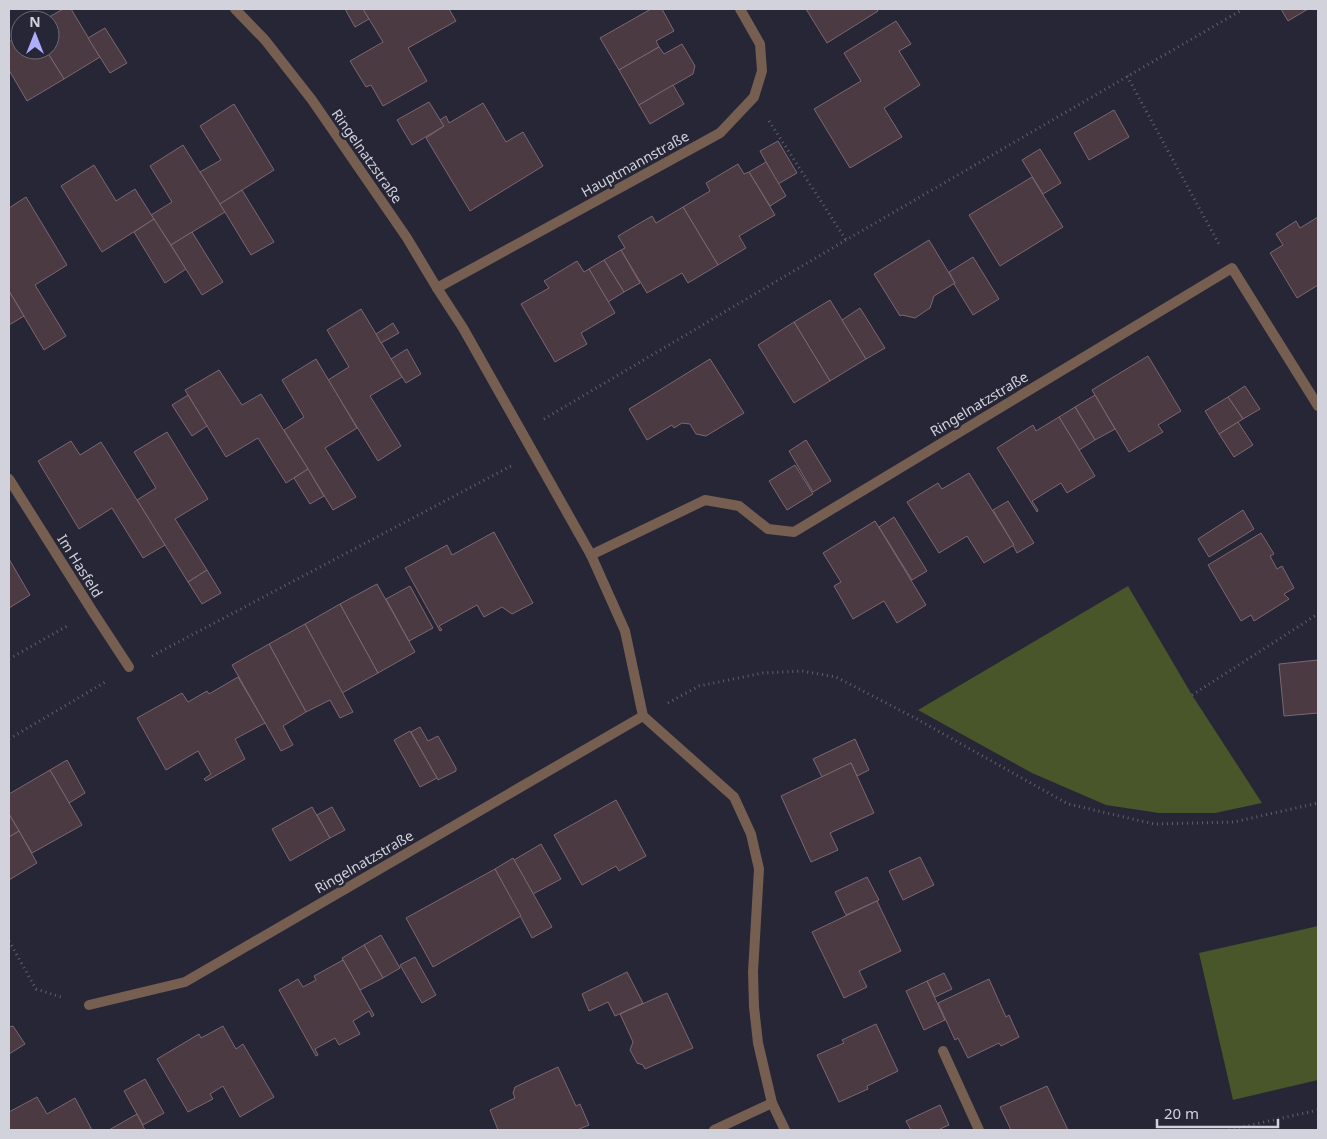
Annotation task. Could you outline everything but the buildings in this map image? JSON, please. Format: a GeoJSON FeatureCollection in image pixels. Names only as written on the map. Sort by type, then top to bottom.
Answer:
{"type":"FeatureCollection","features":[{"type":"Feature","properties":{"kind":"street","name":"Ringelnatzstraße"},"geometry":{"type":"LineString","coordinates":[[89,1005],[185,982],[643,716],[625,631],[591,556],[464,328],[436,288],[407,238],[312,100],[264,40],[236,9]]}},
{"type":"Feature","properties":{"kind":"street","name":"Hauptmannstraße"},"geometry":{"type":"LineString","coordinates":[[436,288],[720,133],[754,97],[762,71],[760,44],[740,9]]}},
{"type":"Feature","properties":{"kind":"street","name":"Ringelnatzstraße"},"geometry":{"type":"LineString","coordinates":[[591,556],[705,500],[739,506],[768,529],[794,532],[1232,268]]}},
{"type":"Feature","properties":{"kind":"street"},"geometry":{"type":"LineString","coordinates":[[1232,268],[1318,406]]}},
{"type":"Feature","properties":{"kind":"street","name":"Im Hasfeld"},"geometry":{"type":"LineString","coordinates":[[9,479],[129,667]]}},
{"type":"Feature","properties":{"kind":"street"},"geometry":{"type":"LineString","coordinates":[[643,716],[734,797],[751,834],[758,869],[753,972],[758,1043],[772,1103],[785,1130]]}},
{"type":"Feature","properties":{"kind":"street"},"geometry":{"type":"LineString","coordinates":[[942,1051],[980,1130]]}},
{"type":"Feature","properties":{"kind":"street"},"geometry":{"type":"LineString","coordinates":[[714,1130],[772,1103]]}},
{"type":"Feature","properties":{"kind":"path"},"geometry":{"type":"LineString","coordinates":[[543,419],[1240,11],[1239,9]]}},
{"type":"Feature","properties":{"kind":"path"},"geometry":{"type":"LineString","coordinates":[[1126,76],[1232,268]]}},
{"type":"Feature","properties":{"kind":"path"},"geometry":{"type":"LineString","coordinates":[[754,97],[846,240]]}},
{"type":"Feature","properties":{"kind":"path"},"geometry":{"type":"LineString","coordinates":[[9,740],[129,667],[534,453]]}},
{"type":"Feature","properties":{"kind":"path"},"geometry":{"type":"LineString","coordinates":[[9,659],[93,612]]}},
{"type":"Feature","properties":{"kind":"path"},"geometry":{"type":"LineString","coordinates":[[1192,695],[1318,614]]}},
{"type":"Feature","properties":{"kind":"path"},"geometry":{"type":"LineString","coordinates":[[643,716],[699,686],[763,673],[802,671],[836,677],[915,718],[1068,804],[1154,824],[1234,822],[1318,803]]}},
{"type":"Feature","properties":{"kind":"path"},"geometry":{"type":"LineString","coordinates":[[9,941],[36,989],[89,1005]]}},
{"type":"Feature","properties":{"kind":"path"},"geometry":{"type":"LineString","coordinates":[[1229,1130],[1318,1110]]}},
{"type":"Feature","properties":{"kind":"green space"},"geometry":{"type":"Polygon","coordinates":[[[1128,586],[1192,695],[1262,803],[1215,813],[1159,813],[1106,805],[1032,773],[918,710],[1128,586]]]}},
{"type":"Feature","properties":{"kind":"green space"},"geometry":{"type":"Polygon","coordinates":[[[1318,926],[1318,1080],[1233,1100],[1199,953],[1318,926]]]}}]}
